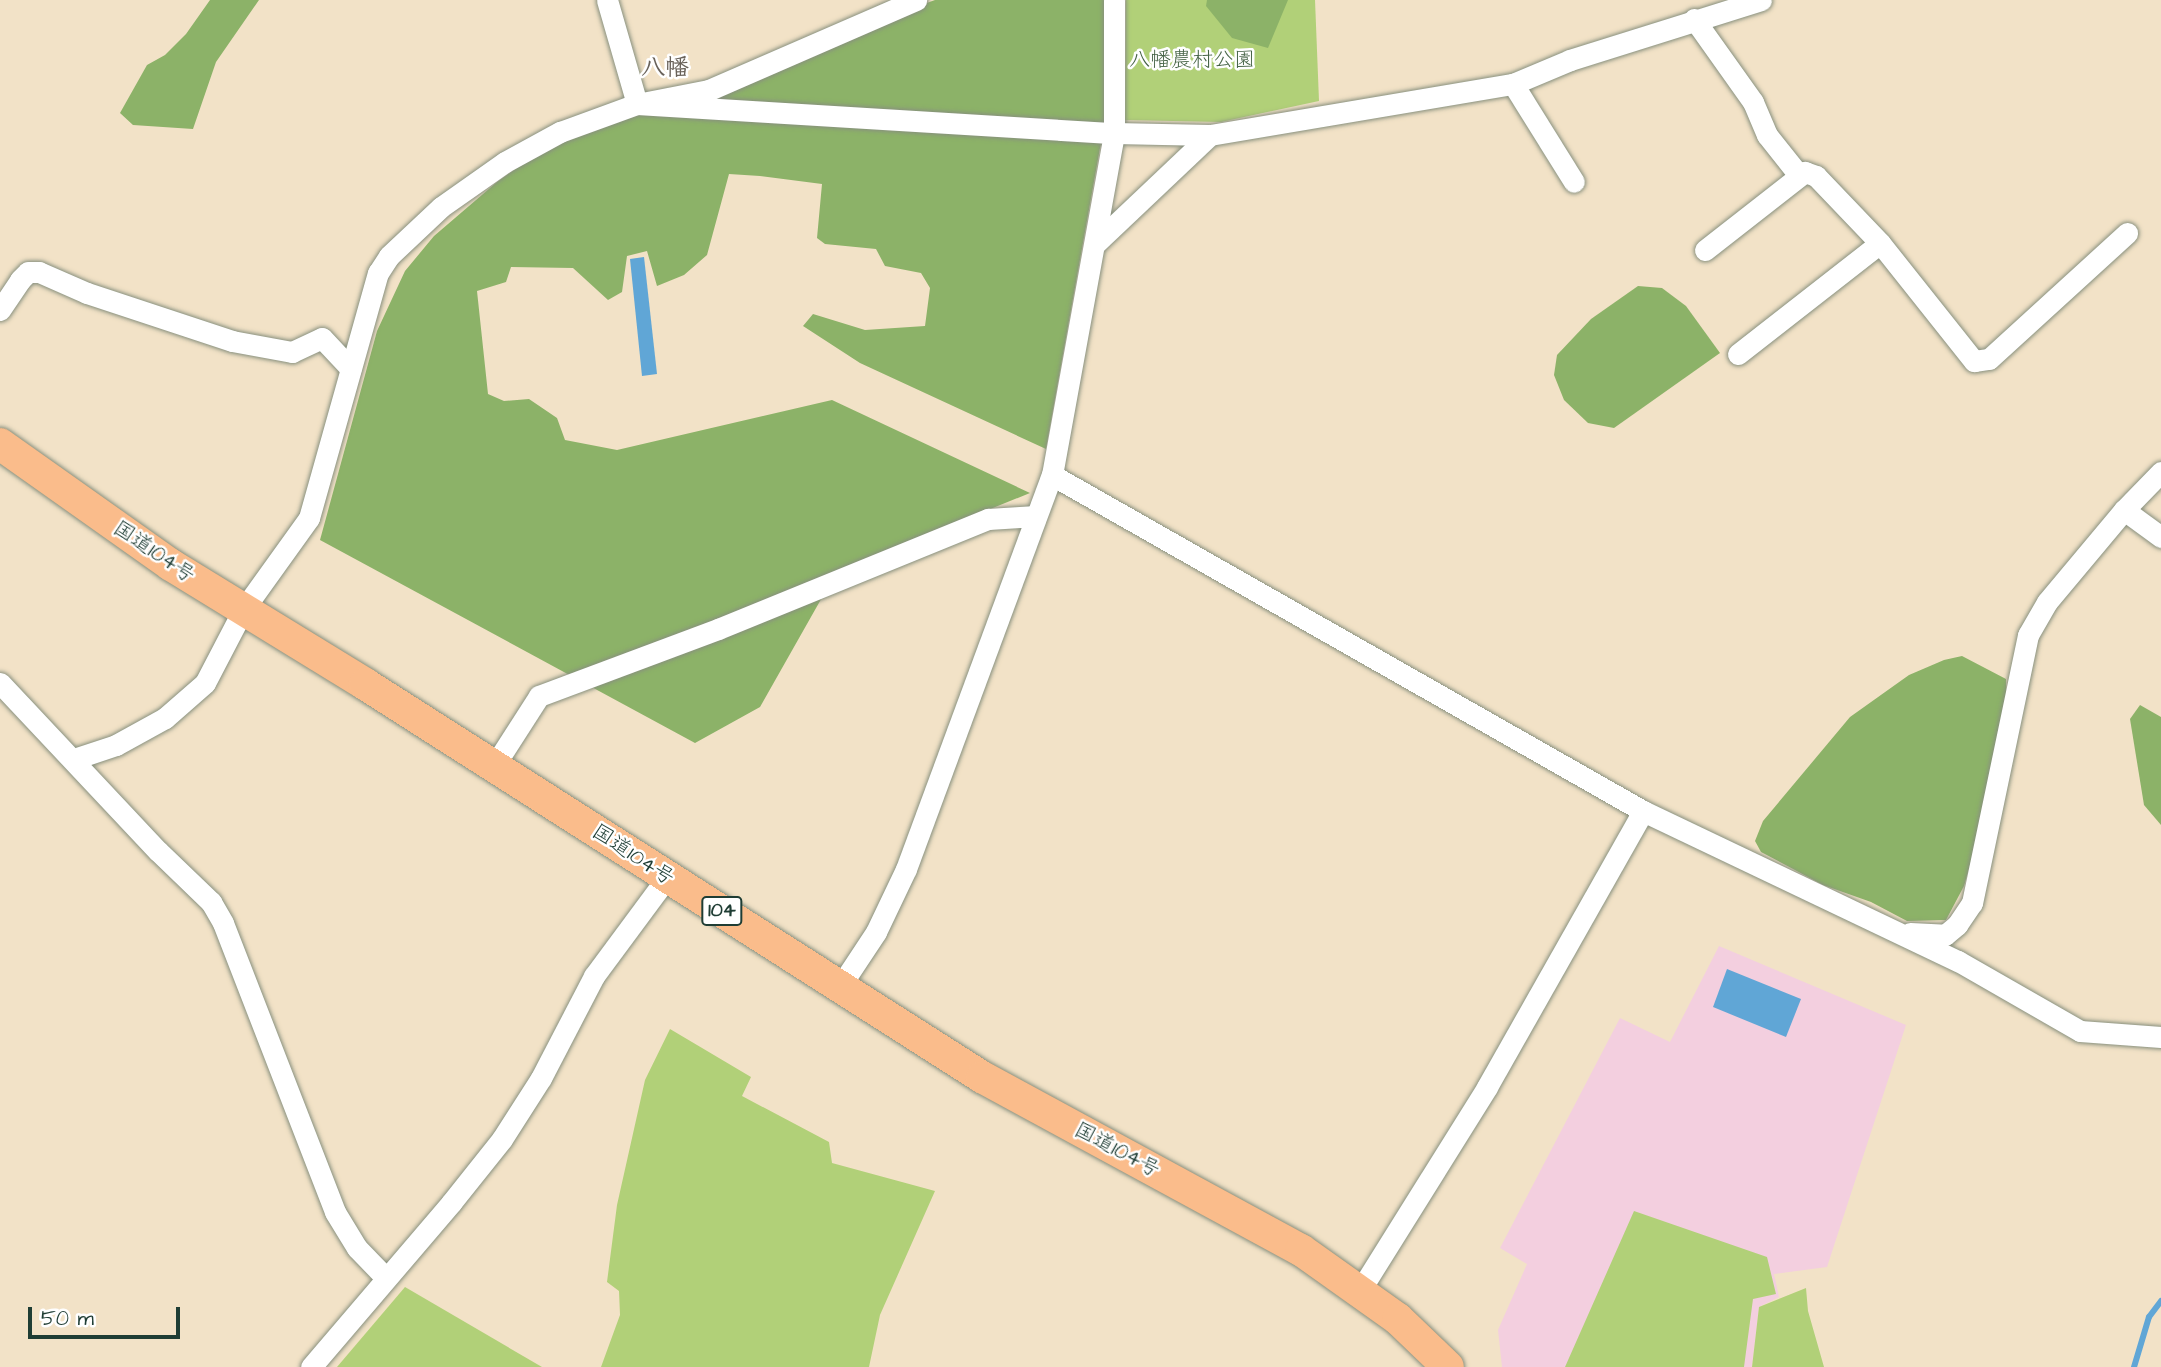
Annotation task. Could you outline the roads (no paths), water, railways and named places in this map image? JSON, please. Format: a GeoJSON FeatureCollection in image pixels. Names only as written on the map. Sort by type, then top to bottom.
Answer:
{"type":"FeatureCollection","features":[{"type":"Feature","properties":{"kind":"highway","name":"国道104号"},"geometry":{"type":"LineString","coordinates":[[0,444],[171,565],[494,766],[982,1077],[1271,1232],[1361,1289],[1398,1319],[1448,1367]]}},
{"type":"Feature","properties":{"kind":"street"},"geometry":{"type":"LineString","coordinates":[[607,0],[637,104]]}},
{"type":"Feature","properties":{"kind":"street"},"geometry":{"type":"LineString","coordinates":[[74,759],[116,746],[165,718],[205,683],[243,610],[309,518],[378,273],[389,256],[441,207],[505,162],[560,132],[637,104],[709,90],[915,0]]}},
{"type":"Feature","properties":{"kind":"street"},"geometry":{"type":"LineString","coordinates":[[839,988],[876,932],[906,869],[1052,475],[1114,132],[1114,0]]}},
{"type":"Feature","properties":{"kind":"street"},"geometry":{"type":"LineString","coordinates":[[637,104],[1114,132],[1210,135],[1513,84],[1570,60],[1761,0]]}},
{"type":"Feature","properties":{"kind":"street"},"geometry":{"type":"LineString","coordinates":[[1694,19],[1753,102],[1767,135],[1798,174]]}},
{"type":"Feature","properties":{"kind":"street"},"geometry":{"type":"LineString","coordinates":[[1513,84],[1574,182]]}},
{"type":"Feature","properties":{"kind":"street"},"geometry":{"type":"LineString","coordinates":[[1095,244],[1210,135]]}},
{"type":"Feature","properties":{"kind":"street"},"geometry":{"type":"LineString","coordinates":[[1705,250],[1798,174],[1805,172],[1816,176],[1880,243],[1974,361],[1989,359],[2127,233]]}},
{"type":"Feature","properties":{"kind":"street"},"geometry":{"type":"LineString","coordinates":[[1738,354],[1880,243]]}},
{"type":"Feature","properties":{"kind":"street"},"geometry":{"type":"LineString","coordinates":[[0,310],[20,280],[29,272],[39,272],[87,293],[232,341],[292,352],[322,338],[351,369]]}},
{"type":"Feature","properties":{"kind":"street"},"geometry":{"type":"LineString","coordinates":[[1897,932],[1945,935],[1958,925],[1972,903],[2028,635],[2047,602],[2124,510],[2161,472]]}},
{"type":"Feature","properties":{"kind":"street"},"geometry":{"type":"LineString","coordinates":[[1052,475],[1643,811],[1958,961],[2080,1031],[2161,1037]]}},
{"type":"Feature","properties":{"kind":"street"},"geometry":{"type":"LineString","coordinates":[[2124,510],[2161,537]]}},
{"type":"Feature","properties":{"kind":"street"},"geometry":{"type":"LineString","coordinates":[[494,766],[539,696],[718,629],[988,519],[1036,516]]}},
{"type":"Feature","properties":{"kind":"street"},"geometry":{"type":"LineString","coordinates":[[0,683],[74,759],[158,852],[211,902],[223,923],[335,1212],[357,1248],[385,1278]]}},
{"type":"Feature","properties":{"kind":"street"},"geometry":{"type":"LineString","coordinates":[[1361,1289],[1488,1087],[1643,811]]}},
{"type":"Feature","properties":{"kind":"street"},"geometry":{"type":"LineString","coordinates":[[311,1367],[502,1139],[541,1078],[594,976],[668,876]]}},
{"type":"Feature","properties":{"kind":"water"},"geometry":{"type":"Polygon","coordinates":[[[644,257],[657,374],[642,376],[630,259],[644,257]]]}},
{"type":"Feature","properties":{"kind":"water"},"geometry":{"type":"Polygon","coordinates":[[[1727,969],[1801,999],[1786,1037],[1713,1007],[1727,969]]]}},
{"type":"Feature","properties":{"kind":"waterway"},"geometry":{"type":"LineString","coordinates":[[2134,1367],[2149,1317],[2161,1301]]}},
{"type":"Feature","properties":{"kind":"district","name":"八幡"},"geometry":{"type":"Point","coordinates":[665,69]}},
{"type":"Feature","properties":{"kind":"park label","name":"八幡農村公園"},"geometry":{"type":"Point","coordinates":[1192,60]}}]}
